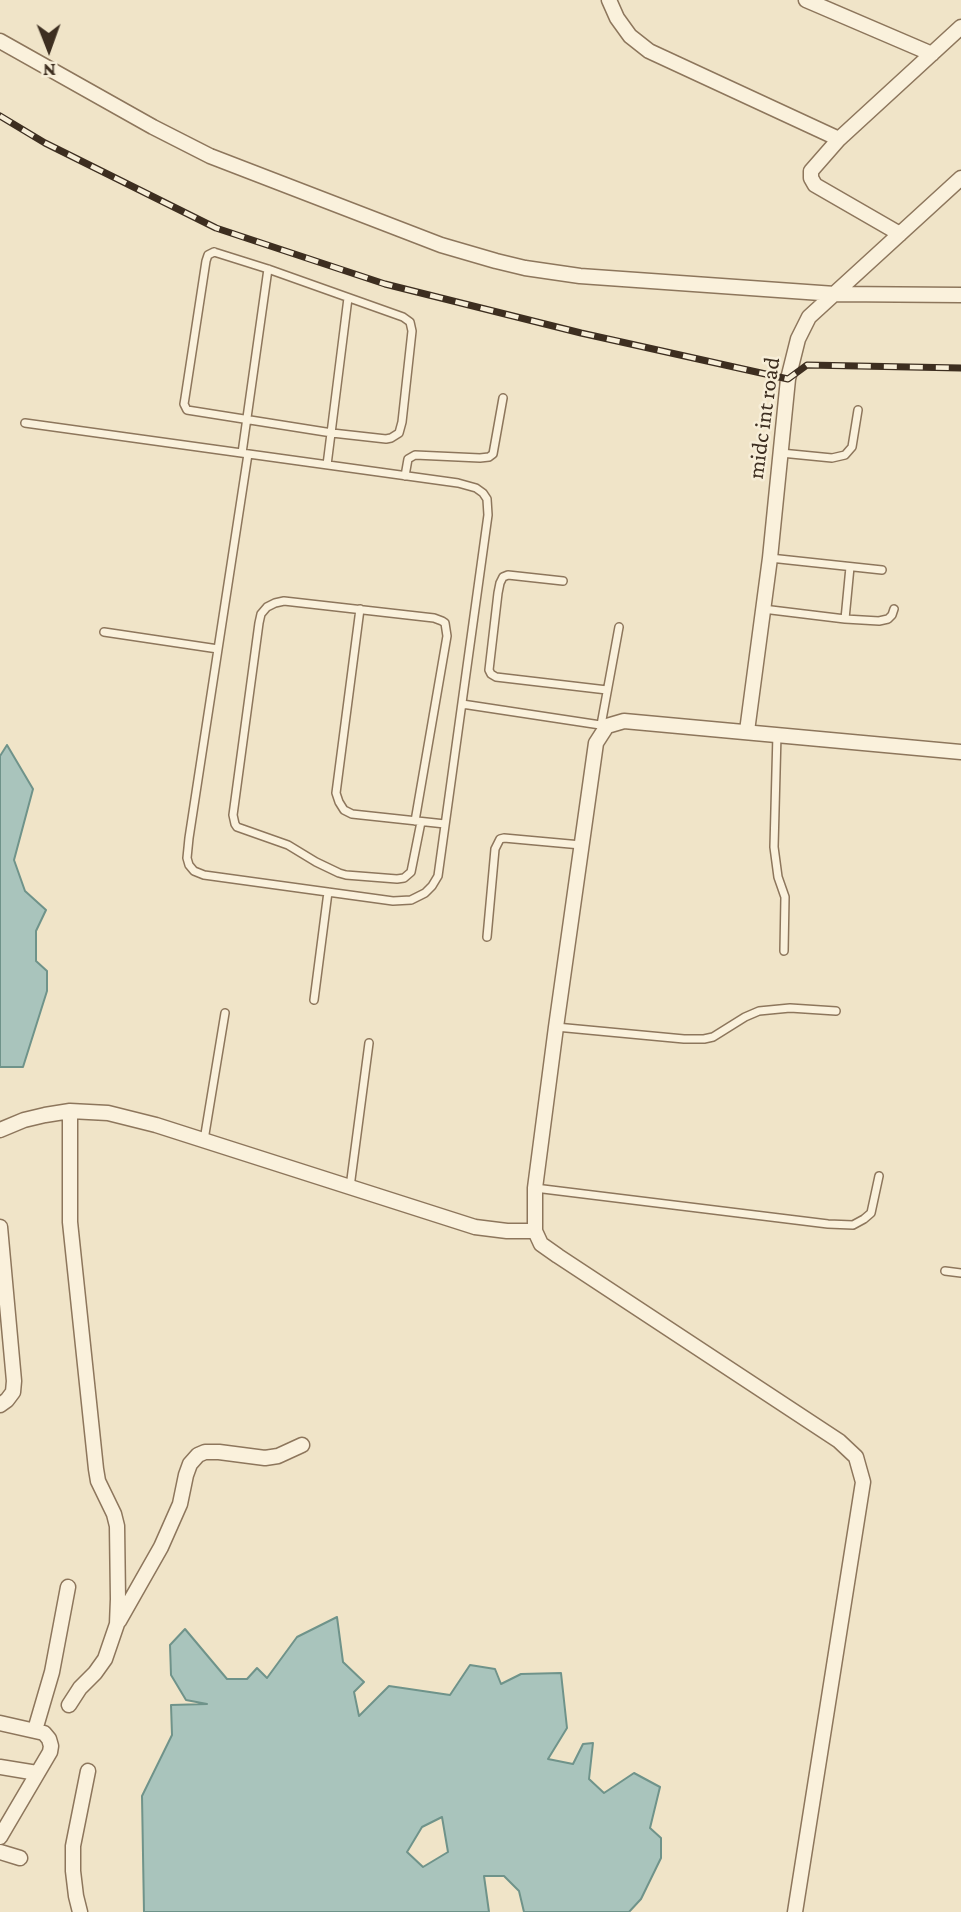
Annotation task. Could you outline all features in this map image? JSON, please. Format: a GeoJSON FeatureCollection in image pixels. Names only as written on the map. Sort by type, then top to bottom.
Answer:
{"type":"FeatureCollection","features":[{"type":"Feature","properties":{"kind":"street"},"geometry":{"type":"LineString","coordinates":[[609,0],[617,18],[630,36],[649,51],[839,139]]}},
{"type":"Feature","properties":{"kind":"street"},"geometry":{"type":"LineString","coordinates":[[806,0],[932,54]]}},
{"type":"Feature","properties":{"kind":"street"},"geometry":{"type":"LineString","coordinates":[[900,234],[815,185],[811,171],[839,139],[961,27]]}},
{"type":"Feature","properties":{"kind":"street"},"geometry":{"type":"LineString","coordinates":[[0,41],[210,156],[468,253],[558,273],[835,294],[961,295]]}},
{"type":"Feature","properties":{"kind":"street","name":"midc int road"},"geometry":{"type":"LineString","coordinates":[[747,731],[770,558],[789,379],[798,339],[809,317],[961,178]]}},
{"type":"Feature","properties":{"kind":"street"},"geometry":{"type":"LineString","coordinates":[[794,1912],[863,1482],[856,1457],[839,1441],[541,1244],[535,1231],[535,1188],[555,1027],[596,743],[604,725],[624,721],[961,752]]}},
{"type":"Feature","properties":{"kind":"street"},"geometry":{"type":"LineString","coordinates":[[70,1111],[70,1222],[96,1469],[98,1481],[117,1526],[117,1624]]}},
{"type":"Feature","properties":{"kind":"street"},"geometry":{"type":"LineString","coordinates":[[0,1130],[24,1120],[70,1111],[108,1113],[156,1125],[475,1227],[535,1231]]}},
{"type":"Feature","properties":{"kind":"street"},"geometry":{"type":"LineString","coordinates":[[0,1227],[15,1381],[13,1392],[8,1400],[0,1405]]}},
{"type":"Feature","properties":{"kind":"street"},"geometry":{"type":"LineString","coordinates":[[69,1705],[105,1659],[117,1624],[161,1547],[180,1504],[190,1464],[198,1455],[219,1452],[265,1458],[278,1456],[302,1445]]}},
{"type":"Feature","properties":{"kind":"street"},"geometry":{"type":"LineString","coordinates":[[34,1730],[52,1672],[68,1587]]}},
{"type":"Feature","properties":{"kind":"street"},"geometry":{"type":"LineString","coordinates":[[0,1723],[44,1733],[51,1746],[0,1837]]}},
{"type":"Feature","properties":{"kind":"street"},"geometry":{"type":"LineString","coordinates":[[0,1767],[37,1773]]}},
{"type":"Feature","properties":{"kind":"street"},"geometry":{"type":"LineString","coordinates":[[80,1912],[75,1896],[74,1846],[88,1771]]}},
{"type":"Feature","properties":{"kind":"street"},"geometry":{"type":"LineString","coordinates":[[0,1852],[19,1858]]}},
{"type":"Feature","properties":{"kind":"lane"},"geometry":{"type":"LineString","coordinates":[[214,252],[268,269],[403,317],[411,325],[402,422],[398,433],[391,438],[332,433],[191,411],[186,407],[185,398],[208,255],[214,252]]}},
{"type":"Feature","properties":{"kind":"lane"},"geometry":{"type":"LineString","coordinates":[[25,423],[245,454],[327,465],[467,485],[476,488],[487,499],[488,515],[438,876],[432,886],[419,897],[393,901],[204,875],[194,871],[187,858],[245,454],[247,420],[268,269]]}},
{"type":"Feature","properties":{"kind":"lane"},"geometry":{"type":"LineString","coordinates":[[327,465],[348,298]]}},
{"type":"Feature","properties":{"kind":"lane"},"geometry":{"type":"LineString","coordinates":[[405,476],[408,459],[415,455],[480,458],[493,454],[503,398]]}},
{"type":"Feature","properties":{"kind":"lane"},"geometry":{"type":"LineString","coordinates":[[781,453],[832,458],[845,455],[852,447],[858,410]]}},
{"type":"Feature","properties":{"kind":"lane"},"geometry":{"type":"LineString","coordinates":[[770,558],[882,570]]}},
{"type":"Feature","properties":{"kind":"lane"},"geometry":{"type":"LineString","coordinates":[[845,620],[850,567]]}},
{"type":"Feature","properties":{"kind":"lane"},"geometry":{"type":"LineString","coordinates":[[563,581],[508,575],[503,577],[499,583],[489,670],[496,677],[607,690]]}},
{"type":"Feature","properties":{"kind":"lane"},"geometry":{"type":"LineString","coordinates":[[284,601],[360,609],[434,618],[446,626],[447,636],[411,872],[404,878],[339,873],[288,845],[237,827],[233,820],[261,614],[267,607],[284,601]]}},
{"type":"Feature","properties":{"kind":"lane"},"geometry":{"type":"LineString","coordinates":[[360,609],[336,793],[339,802],[344,810],[352,814],[445,824]]}},
{"type":"Feature","properties":{"kind":"lane"},"geometry":{"type":"LineString","coordinates":[[763,609],[845,620],[879,621],[888,619],[894,609]]}},
{"type":"Feature","properties":{"kind":"lane"},"geometry":{"type":"LineString","coordinates":[[462,704],[604,725],[607,690],[619,627]]}},
{"type":"Feature","properties":{"kind":"lane"},"geometry":{"type":"LineString","coordinates":[[104,632],[218,649]]}},
{"type":"Feature","properties":{"kind":"lane"},"geometry":{"type":"LineString","coordinates":[[777,734],[774,847],[778,877],[785,897],[784,951]]}},
{"type":"Feature","properties":{"kind":"lane"},"geometry":{"type":"LineString","coordinates":[[487,937],[495,849],[500,839],[582,845]]}},
{"type":"Feature","properties":{"kind":"lane"},"geometry":{"type":"LineString","coordinates":[[314,1000],[328,892]]}},
{"type":"Feature","properties":{"kind":"lane"},"geometry":{"type":"LineString","coordinates":[[555,1027],[705,1039],[713,1037],[745,1017],[766,1010],[790,1008],[836,1011]]}},
{"type":"Feature","properties":{"kind":"lane"},"geometry":{"type":"LineString","coordinates":[[204,1140],[225,1013]]}},
{"type":"Feature","properties":{"kind":"lane"},"geometry":{"type":"LineString","coordinates":[[351,1187],[369,1043]]}},
{"type":"Feature","properties":{"kind":"lane"},"geometry":{"type":"LineString","coordinates":[[535,1188],[853,1225],[871,1213],[879,1177]]}},
{"type":"Feature","properties":{"kind":"lane"},"geometry":{"type":"LineString","coordinates":[[945,1270],[961,1273]]}},
{"type":"Feature","properties":{"kind":"water"},"geometry":{"type":"Polygon","coordinates":[[[7,745],[33,789],[14,860],[25,891],[46,910],[36,931],[36,961],[47,971],[47,991],[23,1067],[0,1067],[0,756],[7,745]]]}},
{"type":"Feature","properties":{"kind":"water"},"geometry":{"type":"Polygon","coordinates":[[[337,1617],[343,1662],[364,1682],[354,1692],[359,1716],[389,1686],[450,1695],[470,1665],[495,1669],[501,1684],[521,1674],[561,1673],[567,1728],[548,1759],[573,1764],[583,1744],[593,1743],[589,1779],[604,1793],[634,1773],[660,1787],[650,1828],[661,1838],[661,1858],[641,1899],[629,1912],[524,1912],[519,1891],[504,1876],[484,1876],[489,1912],[144,1912],[142,1796],[172,1735],[171,1705],[207,1704],[186,1700],[171,1675],[170,1645],[185,1629],[227,1679],[247,1679],[257,1668],[267,1678],[297,1637],[337,1617]],[[442,1817],[422,1827],[407,1852],[423,1867],[448,1852],[442,1817]]]}},
{"type":"Feature","properties":{"kind":"railway"},"geometry":{"type":"LineString","coordinates":[[0,116],[45,143],[216,228],[385,284],[581,333],[788,379],[807,365],[961,368]]}}]}
